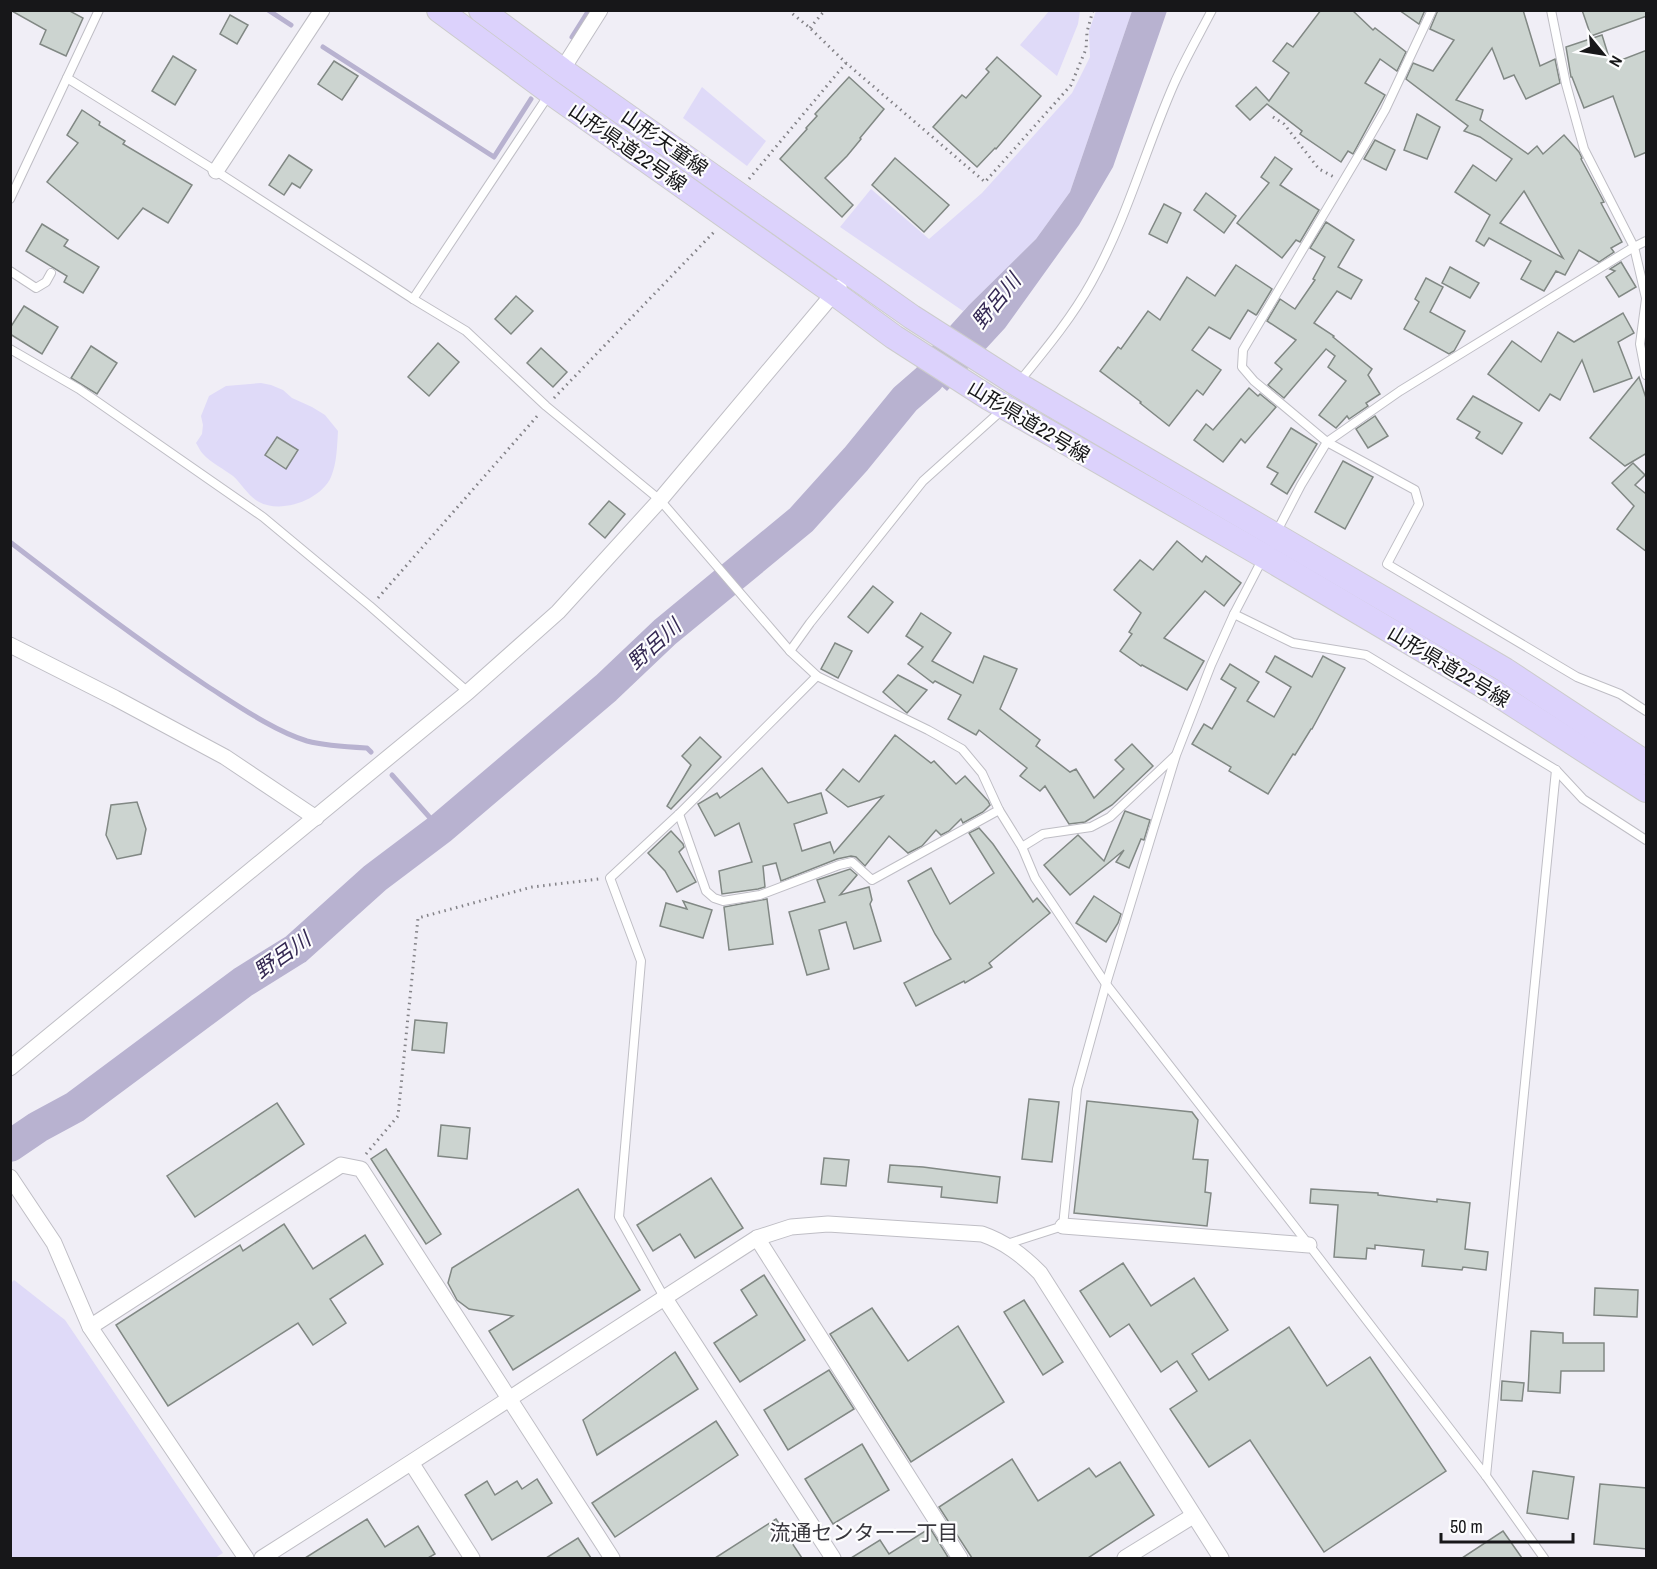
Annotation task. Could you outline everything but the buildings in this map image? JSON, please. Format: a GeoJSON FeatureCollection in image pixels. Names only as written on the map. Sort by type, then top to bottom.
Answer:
{"type":"FeatureCollection","features":[{"type":"Feature","properties":{"kind":"main road","name":"山形県道22号線"},"geometry":{"type":"LineString","coordinates":[[439,10],[550,92],[894,337],[997,403],[1505,670],[1647,763]]}},
{"type":"Feature","properties":{"kind":"main road","name":"山形天童線"},"geometry":{"type":"LineString","coordinates":[[481,10],[562,70],[850,273]]}},
{"type":"Feature","properties":{"kind":"main road","name":"山形県道22号線"},"geometry":{"type":"LineString","coordinates":[[850,273],[912,317],[1647,790]]}},
{"type":"Feature","properties":{"kind":"street"},"geometry":{"type":"LineString","coordinates":[[216,171],[322,10]]}},
{"type":"Feature","properties":{"kind":"street"},"geometry":{"type":"LineString","coordinates":[[562,70],[600,10]]}},
{"type":"Feature","properties":{"kind":"street"},"geometry":{"type":"LineString","coordinates":[[10,1068],[468,692],[558,612],[660,500],[850,273]]}},
{"type":"Feature","properties":{"kind":"street"},"geometry":{"type":"LineString","coordinates":[[10,645],[225,757],[316,818]]}},
{"type":"Feature","properties":{"kind":"street"},"geometry":{"type":"LineString","coordinates":[[90,1327],[341,1165],[361,1169],[612,1558]]}},
{"type":"Feature","properties":{"kind":"street"},"geometry":{"type":"LineString","coordinates":[[10,1177],[54,1243],[90,1327],[246,1558]]}},
{"type":"Feature","properties":{"kind":"street"},"geometry":{"type":"LineString","coordinates":[[262,1558],[412,1464],[509,1398],[757,1238],[791,1227],[828,1224],[982,1234],[1005,1244],[1027,1260],[1040,1273],[1192,1516],[1221,1558]]}},
{"type":"Feature","properties":{"kind":"street"},"geometry":{"type":"LineString","coordinates":[[1064,1226],[1309,1245]]}},
{"type":"Feature","properties":{"kind":"street"},"geometry":{"type":"LineString","coordinates":[[757,1238],[960,1558]]}},
{"type":"Feature","properties":{"kind":"street"},"geometry":{"type":"LineString","coordinates":[[664,1297],[833,1558]]}},
{"type":"Feature","properties":{"kind":"street"},"geometry":{"type":"LineString","coordinates":[[412,1464],[472,1558]]}},
{"type":"Feature","properties":{"kind":"street"},"geometry":{"type":"LineString","coordinates":[[1125,1558],[1192,1516]]}},
{"type":"Feature","properties":{"kind":"lane"},"geometry":{"type":"LineString","coordinates":[[10,198],[99,10]]}},
{"type":"Feature","properties":{"kind":"lane"},"geometry":{"type":"LineString","coordinates":[[1011,380],[1068,319],[1092,281],[1135,188],[1174,83],[1212,10]]}},
{"type":"Feature","properties":{"kind":"lane"},"geometry":{"type":"LineString","coordinates":[[1432,10],[1384,110],[1243,350],[1242,367],[1254,381],[1327,442],[1415,490],[1419,504],[1387,564],[1577,677],[1620,694],[1647,711]]}},
{"type":"Feature","properties":{"kind":"lane"},"geometry":{"type":"LineString","coordinates":[[1551,10],[1566,84],[1584,149],[1634,247],[1647,298],[1640,344],[1647,375]]}},
{"type":"Feature","properties":{"kind":"lane"},"geometry":{"type":"LineString","coordinates":[[68,78],[466,331],[546,406],[660,500],[790,651],[817,676],[962,749],[982,773],[999,810],[1022,847],[1035,878],[1106,984],[1486,1476],[1544,1558]]}},
{"type":"Feature","properties":{"kind":"lane"},"geometry":{"type":"LineString","coordinates":[[413,299],[550,92]]}},
{"type":"Feature","properties":{"kind":"lane"},"geometry":{"type":"LineString","coordinates":[[1005,1244],[1064,1226],[1077,1089],[1106,984],[1176,755],[1211,665],[1234,614],[1301,485],[1327,442],[1400,391],[1647,241]]}},
{"type":"Feature","properties":{"kind":"lane"},"geometry":{"type":"LineString","coordinates":[[10,271],[36,288],[46,282],[51,273]]}},
{"type":"Feature","properties":{"kind":"lane"},"geometry":{"type":"LineString","coordinates":[[10,349],[79,390],[263,517],[468,692]]}},
{"type":"Feature","properties":{"kind":"lane"},"geometry":{"type":"LineString","coordinates":[[790,651],[923,481],[997,403]]}},
{"type":"Feature","properties":{"kind":"lane"},"geometry":{"type":"LineString","coordinates":[[1234,614],[1293,643],[1366,654],[1556,770],[1583,799],[1647,840]]}},
{"type":"Feature","properties":{"kind":"lane"},"geometry":{"type":"LineString","coordinates":[[664,1297],[620,1217],[641,961],[610,878],[679,814],[817,676]]}},
{"type":"Feature","properties":{"kind":"lane"},"geometry":{"type":"LineString","coordinates":[[1022,847],[1043,834],[1091,827],[1110,817],[1176,755]]}},
{"type":"Feature","properties":{"kind":"lane"},"geometry":{"type":"LineString","coordinates":[[1486,1476],[1556,770]]}},
{"type":"Feature","properties":{"kind":"lane"},"geometry":{"type":"LineString","coordinates":[[679,814],[706,891],[714,898],[723,901],[760,896],[852,862],[872,880],[999,810]]}},
{"type":"Feature","properties":{"kind":"path"},"geometry":{"type":"LineString","coordinates":[[788,10],[985,182],[1071,85],[1086,49],[1087,32],[1093,10]]}},
{"type":"Feature","properties":{"kind":"path"},"geometry":{"type":"LineString","coordinates":[[810,28],[825,10]]}},
{"type":"Feature","properties":{"kind":"path"},"geometry":{"type":"LineString","coordinates":[[737,193],[846,63]]}},
{"type":"Feature","properties":{"kind":"path"},"geometry":{"type":"LineString","coordinates":[[1273,117],[1284,124],[1319,169],[1343,182]]}},
{"type":"Feature","properties":{"kind":"path"},"geometry":{"type":"LineString","coordinates":[[354,1167],[398,1116],[418,918],[532,887],[610,878]]}},
{"type":"Feature","properties":{"kind":"shaded area"},"geometry":{"type":"Polygon","coordinates":[[[1050,10],[1080,11],[1078,24],[1057,76],[1020,45],[1050,10]]]}},
{"type":"Feature","properties":{"kind":"shaded area"},"geometry":{"type":"Polygon","coordinates":[[[1096,11],[1132,11],[1070,192],[1036,239],[963,311],[840,227],[871,189],[929,239],[982,193],[1072,93],[1090,57],[1089,31],[1096,11]]]}},
{"type":"Feature","properties":{"kind":"shaded area"},"geometry":{"type":"Polygon","coordinates":[[[702,87],[766,141],[747,166],[683,118],[702,87]]]}},
{"type":"Feature","properties":{"kind":"shaded area"},"geometry":{"type":"Polygon","coordinates":[[[261,383],[283,390],[292,398],[325,415],[338,431],[336,460],[331,477],[319,492],[300,503],[278,506],[259,502],[233,476],[206,457],[196,443],[202,434],[201,416],[209,396],[226,386],[261,383]]]}},
{"type":"Feature","properties":{"kind":"shaded area"},"geometry":{"type":"Polygon","coordinates":[[[14,1280],[65,1320],[223,1553],[215,1558],[11,1558],[10,1284],[14,1280]]]}},
{"type":"Feature","properties":{"kind":"water"},"geometry":{"type":"Polygon","coordinates":[[[1132,11],[1167,11],[1113,167],[1079,225],[1005,328],[947,391],[916,364],[969,305],[1036,239],[1070,192],[1132,11]]]}},
{"type":"Feature","properties":{"kind":"waterway"},"geometry":{"type":"LineString","coordinates":[[268,10],[291,25]]}},
{"type":"Feature","properties":{"kind":"waterway"},"geometry":{"type":"LineString","coordinates":[[572,37],[589,10]]}},
{"type":"Feature","properties":{"kind":"waterway"},"geometry":{"type":"LineString","coordinates":[[323,47],[494,157],[531,99]]}},
{"type":"Feature","properties":{"kind":"waterway","name":"野呂川"},"geometry":{"type":"LineString","coordinates":[[10,1146],[38,1127],[75,1107],[243,982],[296,949],[375,878],[440,829],[606,688],[665,632],[801,520],[856,459],[905,399],[928,379],[957,344]]}},
{"type":"Feature","properties":{"kind":"waterway"},"geometry":{"type":"LineString","coordinates":[[10,542],[157,652],[256,717],[294,737],[307,741],[367,748],[371,752]]}},
{"type":"Feature","properties":{"kind":"waterway"},"geometry":{"type":"LineString","coordinates":[[392,775],[440,829]]}},
{"type":"Feature","properties":{"kind":"district","name":"流通センター一丁目"},"geometry":{"type":"Point","coordinates":[864,1532]}}]}
